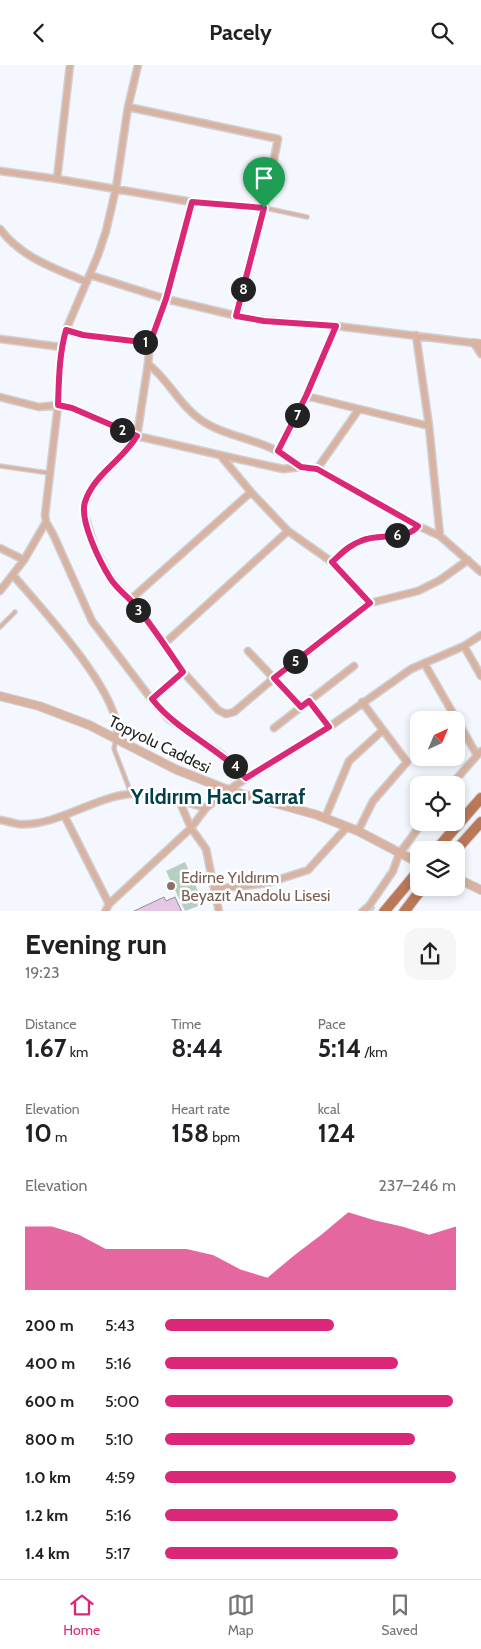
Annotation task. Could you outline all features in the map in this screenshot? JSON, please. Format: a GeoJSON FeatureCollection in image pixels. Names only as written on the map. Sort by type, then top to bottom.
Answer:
{"type":"FeatureCollection","features":[{"type":"Feature","properties":{"kind":"main road"},"geometry":{"type":"LineString","coordinates":[[443,841],[481,798]]}},
{"type":"Feature","properties":{"kind":"main road"},"geometry":{"type":"LineString","coordinates":[[464,841],[481,822]]}},
{"type":"Feature","properties":{"kind":"main road"},"geometry":{"type":"LineString","coordinates":[[384,911],[410,881]]}},
{"type":"Feature","properties":{"kind":"main road"},"geometry":{"type":"LineString","coordinates":[[404,911],[416,896]]}},
{"type":"Feature","properties":{"kind":"street"},"geometry":{"type":"LineString","coordinates":[[58,179],[70,65]]}},
{"type":"Feature","properties":{"kind":"street"},"geometry":{"type":"LineString","coordinates":[[0,591],[24,560],[46,522],[49,473],[58,405],[61,347],[106,231],[116,188],[128,107],[138,65]]}},
{"type":"Feature","properties":{"kind":"street"},"geometry":{"type":"LineString","coordinates":[[128,107],[278,139],[264,208],[236,316]]}},
{"type":"Feature","properties":{"kind":"street"},"geometry":{"type":"LineString","coordinates":[[0,171],[116,188],[192,202],[264,208]]}},
{"type":"Feature","properties":{"kind":"street"},"geometry":{"type":"LineString","coordinates":[[192,202],[166,299],[150,343],[137,436],[122,455],[93,485],[84,504],[84,512],[95,548],[111,579],[130,600],[183,672],[218,710],[226,714],[234,712],[274,678],[370,603],[418,591],[440,580],[468,560]]}},
{"type":"Feature","properties":{"kind":"street"},"geometry":{"type":"LineString","coordinates":[[0,229],[11,243],[27,255],[87,282]]}},
{"type":"Feature","properties":{"kind":"street"},"geometry":{"type":"LineString","coordinates":[[90,275],[166,299],[236,316],[264,321],[336,326],[478,343],[481,354]]}},
{"type":"Feature","properties":{"kind":"street"},"geometry":{"type":"LineString","coordinates":[[278,451],[306,396],[336,326]]}},
{"type":"Feature","properties":{"kind":"street"},"geometry":{"type":"LineString","coordinates":[[66,330],[83,335],[150,343]]}},
{"type":"Feature","properties":{"kind":"street"},"geometry":{"type":"LineString","coordinates":[[416,335],[429,426],[440,536]]}},
{"type":"Feature","properties":{"kind":"street"},"geometry":{"type":"LineString","coordinates":[[0,339],[61,347]]}},
{"type":"Feature","properties":{"kind":"street"},"geometry":{"type":"LineString","coordinates":[[148,364],[163,378],[178,399],[201,420],[215,428],[278,451],[301,467]]}},
{"type":"Feature","properties":{"kind":"street"},"geometry":{"type":"LineString","coordinates":[[306,396],[429,426]]}},
{"type":"Feature","properties":{"kind":"street"},"geometry":{"type":"LineString","coordinates":[[0,397],[39,407],[58,405],[72,408],[137,436],[220,455],[283,469],[301,467],[317,469],[418,526],[440,536],[481,572]]}},
{"type":"Feature","properties":{"kind":"street"},"geometry":{"type":"LineString","coordinates":[[317,469],[359,409]]}},
{"type":"Feature","properties":{"kind":"street"},"geometry":{"type":"LineString","coordinates":[[220,455],[288,531],[332,562],[370,603]]}},
{"type":"Feature","properties":{"kind":"street"},"geometry":{"type":"LineString","coordinates":[[130,600],[251,491]]}},
{"type":"Feature","properties":{"kind":"street"},"geometry":{"type":"LineString","coordinates":[[46,522],[92,621],[152,699],[169,719],[221,754],[246,778]]}},
{"type":"Feature","properties":{"kind":"street"},"geometry":{"type":"LineString","coordinates":[[332,562],[350,546],[361,541],[371,537],[407,535],[418,526]]}},
{"type":"Feature","properties":{"kind":"street"},"geometry":{"type":"LineString","coordinates":[[164,644],[288,531]]}},
{"type":"Feature","properties":{"kind":"street"},"geometry":{"type":"LineString","coordinates":[[0,548],[24,560]]}},
{"type":"Feature","properties":{"kind":"street"},"geometry":{"type":"LineString","coordinates":[[13,575],[69,642],[104,693],[115,715],[118,726],[117,738]]}},
{"type":"Feature","properties":{"kind":"street"},"geometry":{"type":"LineString","coordinates":[[105,911],[108,904],[191,828],[206,808],[228,790],[329,727],[411,669],[464,646],[481,635]]}},
{"type":"Feature","properties":{"kind":"street"},"geometry":{"type":"LineString","coordinates":[[464,646],[481,676]]}},
{"type":"Feature","properties":{"kind":"street"},"geometry":{"type":"LineString","coordinates":[[248,651],[301,707]]}},
{"type":"Feature","properties":{"kind":"street"},"geometry":{"type":"LineString","coordinates":[[424,663],[479,753],[459,776]]}},
{"type":"Feature","properties":{"kind":"street"},"geometry":{"type":"LineString","coordinates":[[274,728],[354,666]]}},
{"type":"Feature","properties":{"kind":"street"},"geometry":{"type":"LineString","coordinates":[[152,699],[183,672]]}},
{"type":"Feature","properties":{"kind":"street","name":"Topyolu Caddesi"},"geometry":{"type":"LineString","coordinates":[[0,696],[64,715],[117,738],[175,769],[228,790],[325,819],[358,831],[410,858]]}},
{"type":"Feature","properties":{"kind":"street"},"geometry":{"type":"LineString","coordinates":[[309,701],[329,727]]}},
{"type":"Feature","properties":{"kind":"street"},"geometry":{"type":"LineString","coordinates":[[358,831],[373,801],[406,762],[362,702]]}},
{"type":"Feature","properties":{"kind":"street"},"geometry":{"type":"LineString","coordinates":[[325,819],[349,761],[383,730]]}},
{"type":"Feature","properties":{"kind":"street"},"geometry":{"type":"LineString","coordinates":[[0,820],[19,824],[31,823],[64,815],[114,797],[131,793],[154,794],[206,808]]}},
{"type":"Feature","properties":{"kind":"street"},"geometry":{"type":"LineString","coordinates":[[179,800],[191,828],[206,849],[219,911]]}},
{"type":"Feature","properties":{"kind":"street"},"geometry":{"type":"LineString","coordinates":[[64,815],[108,904]]}},
{"type":"Feature","properties":{"kind":"street"},"geometry":{"type":"LineString","coordinates":[[215,889],[268,883],[308,870],[347,827]]}},
{"type":"Feature","properties":{"kind":"street"},"geometry":{"type":"LineString","coordinates":[[362,911],[369,906],[393,871],[399,853],[416,831]]}},
{"type":"Feature","properties":{"kind":"street"},"geometry":{"type":"LineString","coordinates":[[465,882],[481,890]]}},
{"type":"Feature","properties":{"kind":"lane"},"geometry":{"type":"LineString","coordinates":[[264,208],[307,217]]}},
{"type":"Feature","properties":{"kind":"lane"},"geometry":{"type":"LineString","coordinates":[[0,467],[49,473]]}},
{"type":"Feature","properties":{"kind":"lane"},"geometry":{"type":"LineString","coordinates":[[0,627],[15,613]]}},
{"type":"Feature","properties":{"kind":"lane"},"geometry":{"type":"LineString","coordinates":[[117,738],[114,749],[131,793]]}},
{"type":"Feature","properties":{"kind":"green space"},"geometry":{"type":"Polygon","coordinates":[[[185,862],[204,904],[185,911],[166,871],[185,862]]]}},
{"type":"Feature","properties":{"kind":"building"},"geometry":{"type":"Polygon","coordinates":[[[164,897],[166,901],[175,897],[182,911],[134,911],[164,897]]]}},
{"type":"Feature","properties":{"kind":"tunnel"},"geometry":{"type":"LineString","coordinates":[[369,906],[375,911]]}},
{"type":"Feature","properties":{"kind":"place","name":"Edirne Yıldırım Beyazıt Anadolu Lisesi"},"geometry":{"type":"Point","coordinates":[171,886]}},
{"type":"Feature","properties":{"kind":"district","name":"Yıldırım Hacı Sarraf"},"geometry":{"type":"Point","coordinates":[218,797]}},
{"type":"Feature","properties":{"kind":"route"},"geometry":{"type":"LineString","coordinates":[[192,202],[264,208],[236,316],[264,321],[336,326],[306,396],[278,451],[301,467],[317,469],[418,526],[407,535],[371,537],[361,541],[350,546],[332,562],[370,603],[274,678],[301,707],[309,701],[329,727],[246,778],[221,754],[169,719],[152,699],[183,672],[136,606],[111,579],[95,548],[86,521],[84,504],[93,485],[131,446],[137,436],[72,408],[58,405],[61,347],[66,330],[83,335],[150,343],[166,299],[192,202]]}}]}
